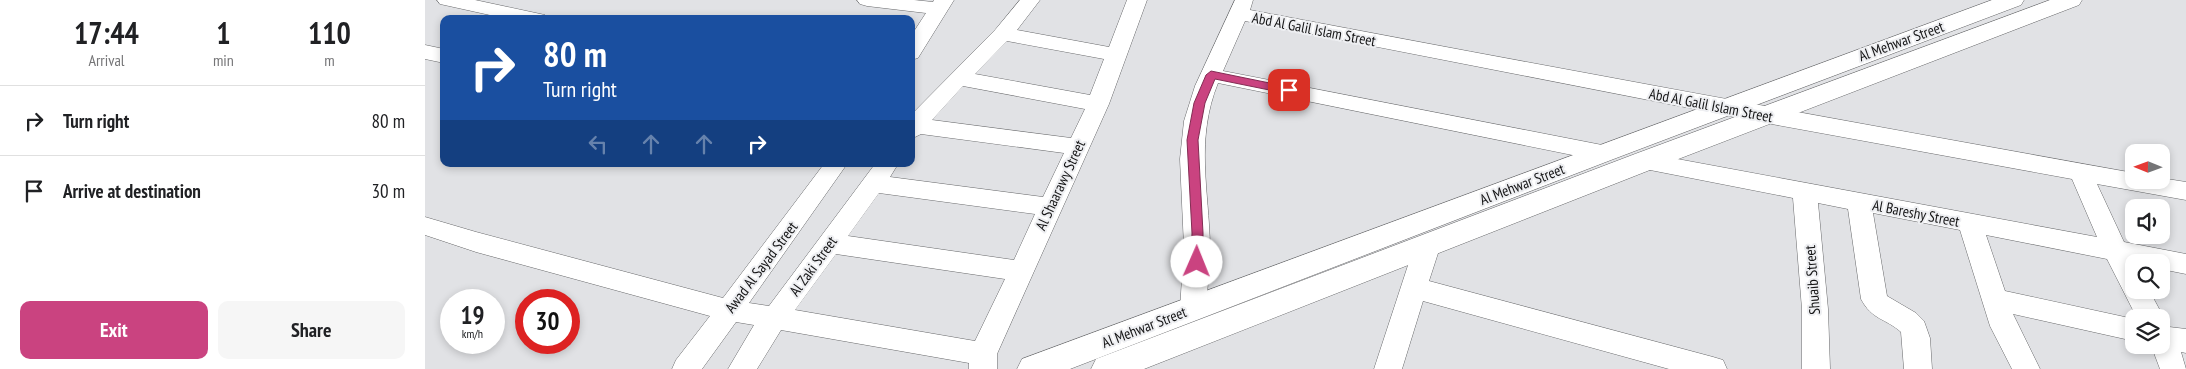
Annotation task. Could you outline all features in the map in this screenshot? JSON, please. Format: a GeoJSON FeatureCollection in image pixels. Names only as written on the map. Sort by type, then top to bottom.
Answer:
{"type":"FeatureCollection","features":[{"type":"Feature","properties":{"kind":"main road","name":"Al Mehwar Street"},"geometry":{"type":"LineString","coordinates":[[1117,367],[1406,246],[1602,153],[2013,0]]}},
{"type":"Feature","properties":{"kind":"main road","name":"Al Mehwar Street"},"geometry":{"type":"LineString","coordinates":[[1033,369],[1193,309],[1406,246],[1645,161],[2071,0]]}},
{"type":"Feature","properties":{"kind":"street"},"geometry":{"type":"LineString","coordinates":[[447,0],[519,15]]}},
{"type":"Feature","properties":{"kind":"street"},"geometry":{"type":"LineString","coordinates":[[867,0],[941,4],[915,46]]}},
{"type":"Feature","properties":{"kind":"street"},"geometry":{"type":"LineString","coordinates":[[915,126],[959,78],[1004,34],[1030,0]]}},
{"type":"Feature","properties":{"kind":"street","name":"Al Shaarawy Street"},"geometry":{"type":"LineString","coordinates":[[983,361],[1021,271],[1098,104],[1137,0]]}},
{"type":"Feature","properties":{"kind":"street"},"geometry":{"type":"LineString","coordinates":[[1193,309],[1197,233],[1192,140],[1199,103],[1241,7]]}},
{"type":"Feature","properties":{"kind":"street","name":"Abd Al Galil Islam Street"},"geometry":{"type":"LineString","coordinates":[[1241,7],[1724,107],[2080,171],[2185,193]]}},
{"type":"Feature","properties":{"kind":"street"},"geometry":{"type":"LineString","coordinates":[[1004,34],[1117,55]]}},
{"type":"Feature","properties":{"kind":"street"},"geometry":{"type":"LineString","coordinates":[[425,52],[440,55]]}},
{"type":"Feature","properties":{"kind":"street"},"geometry":{"type":"LineString","coordinates":[[1211,75],[1602,153]]}},
{"type":"Feature","properties":{"kind":"street"},"geometry":{"type":"LineString","coordinates":[[959,78],[1098,104]]}},
{"type":"Feature","properties":{"kind":"street"},"geometry":{"type":"LineString","coordinates":[[915,128],[1077,148]]}},
{"type":"Feature","properties":{"kind":"street","name":"Al Bareshy Street"},"geometry":{"type":"LineString","coordinates":[[1645,161],[2186,264]]}},
{"type":"Feature","properties":{"kind":"street","name":"Awad Al Sayad Street"},"geometry":{"type":"LineString","coordinates":[[686,369],[834,167]]}},
{"type":"Feature","properties":{"kind":"street"},"geometry":{"type":"LineString","coordinates":[[2080,171],[2125,268]]}},
{"type":"Feature","properties":{"kind":"street"},"geometry":{"type":"LineString","coordinates":[[880,174],[1050,208]]}},
{"type":"Feature","properties":{"kind":"street","name":"Al Zaki Street"},"geometry":{"type":"LineString","coordinates":[[742,369],[775,318],[880,174]]}},
{"type":"Feature","properties":{"kind":"street","name":"Shuaib Street"},"geometry":{"type":"LineString","coordinates":[[1805,192],[1815,309],[1816,369]]}},
{"type":"Feature","properties":{"kind":"street"},"geometry":{"type":"LineString","coordinates":[[1859,202],[1874,299],[1877,306],[1907,322],[1914,329],[1918,369]]}},
{"type":"Feature","properties":{"kind":"street"},"geometry":{"type":"LineString","coordinates":[[1970,223],[2003,326],[2026,369]]}},
{"type":"Feature","properties":{"kind":"street"},"geometry":{"type":"LineString","coordinates":[[425,226],[476,242],[729,310],[983,361]]}},
{"type":"Feature","properties":{"kind":"street"},"geometry":{"type":"LineString","coordinates":[[830,243],[1021,271]]}},
{"type":"Feature","properties":{"kind":"street"},"geometry":{"type":"LineString","coordinates":[[1388,369],[1414,288],[1406,246]]}},
{"type":"Feature","properties":{"kind":"street"},"geometry":{"type":"LineString","coordinates":[[1414,288],[1713,369]]}},
{"type":"Feature","properties":{"kind":"street"},"geometry":{"type":"LineString","coordinates":[[1993,299],[2125,328]]}},
{"type":"Feature","properties":{"kind":"street"},"geometry":{"type":"LineString","coordinates":[[2170,338],[2186,341]]}},
{"type":"Feature","properties":{"kind":"street"},"geometry":{"type":"LineString","coordinates":[[2168,354],[2174,369]]}},
{"type":"Feature","properties":{"kind":"route"},"geometry":{"type":"LineString","coordinates":[[1197,262],[1192,140],[1199,103],[1205,86],[1211,75],[1289,90]]}}]}
